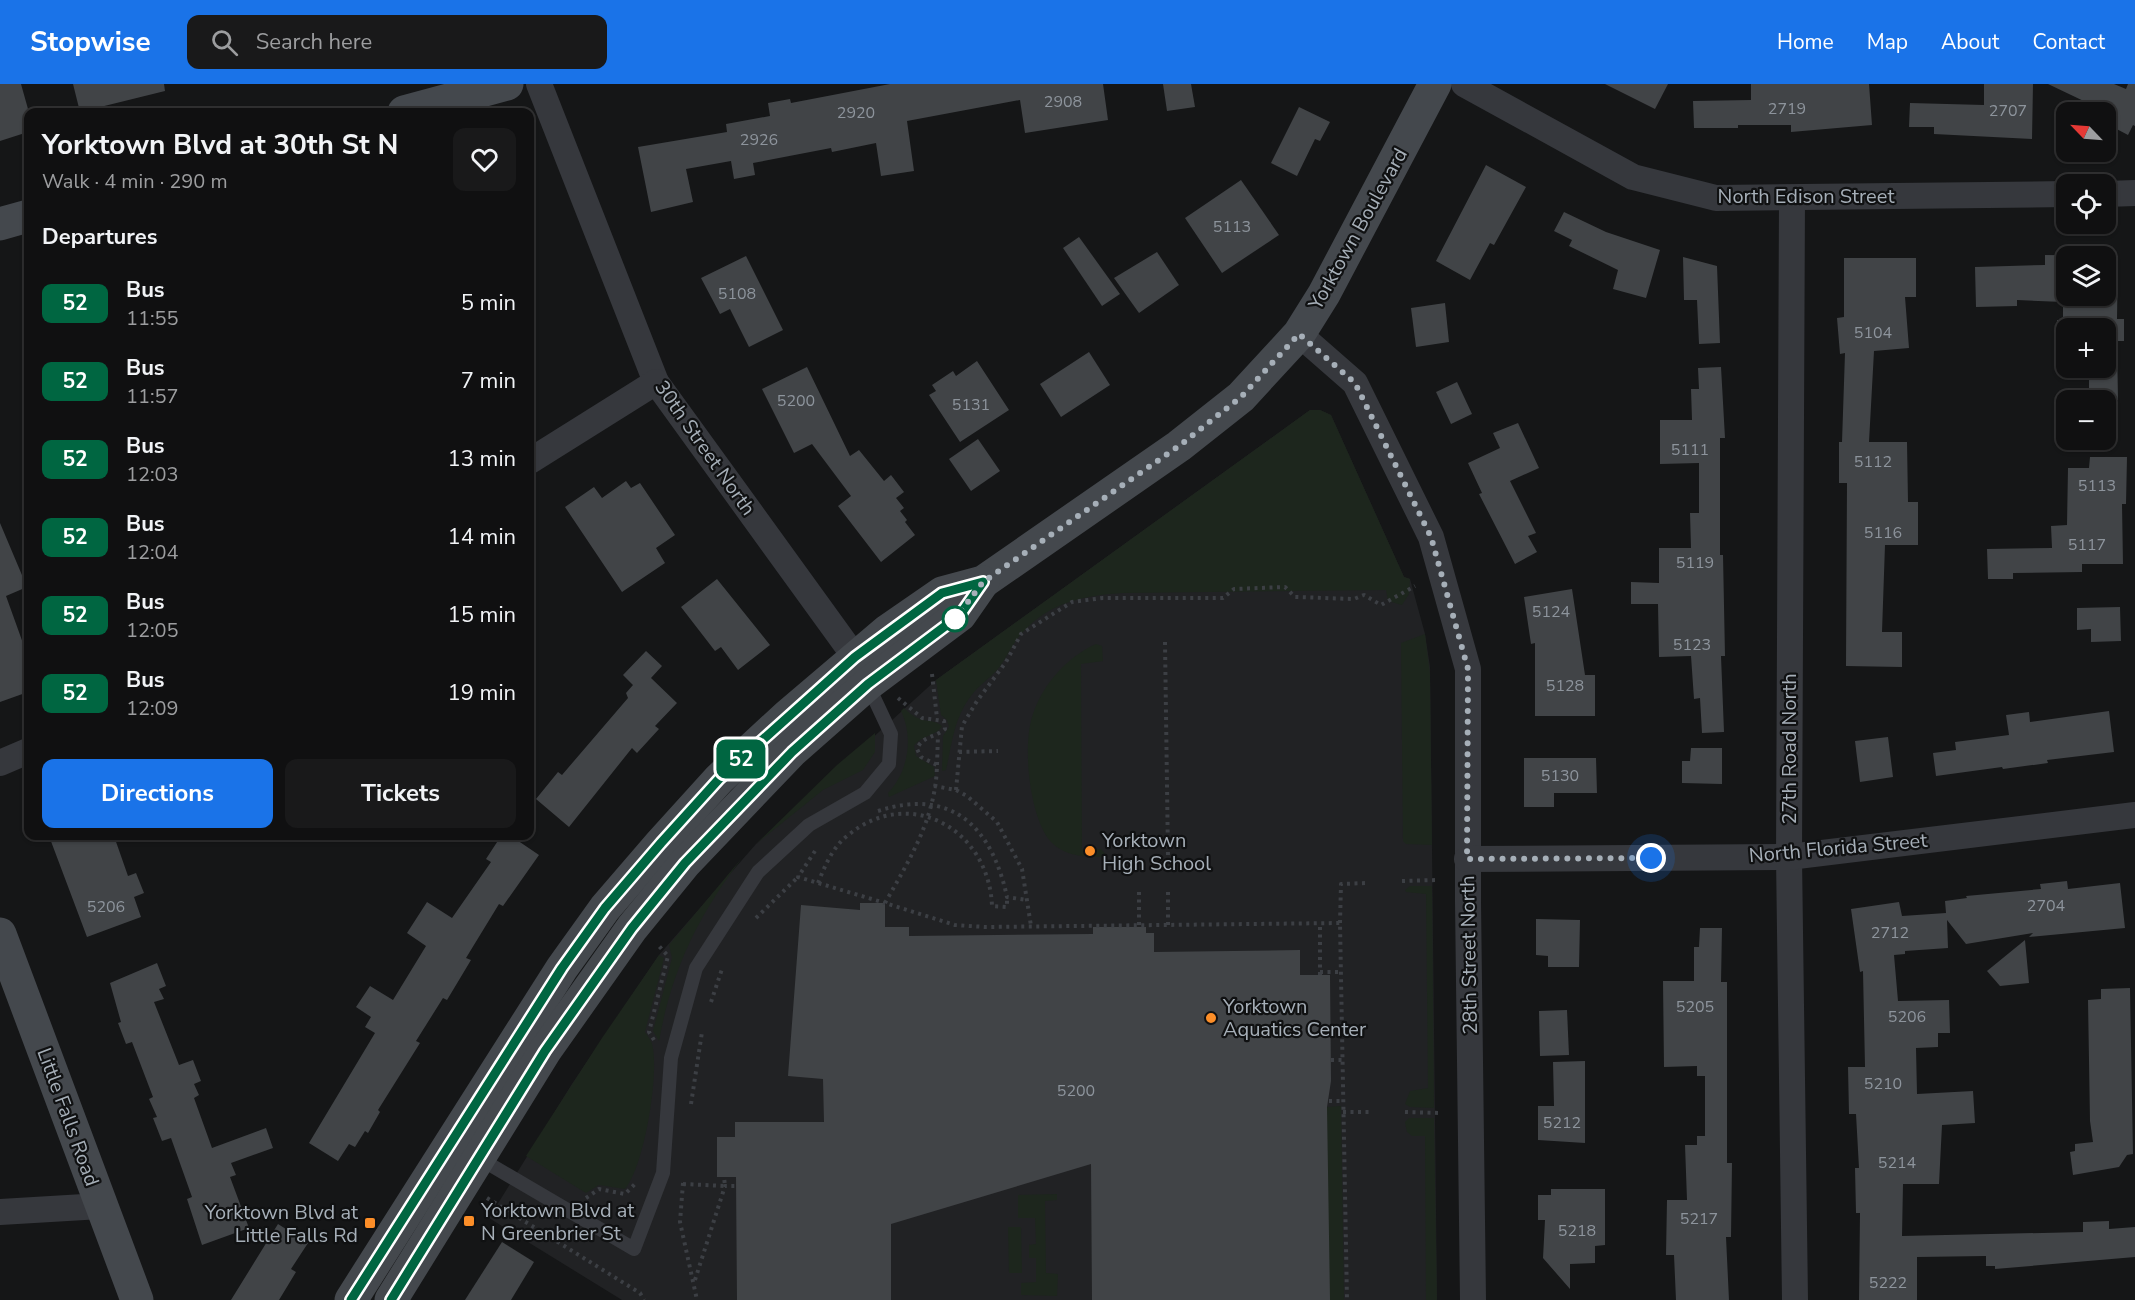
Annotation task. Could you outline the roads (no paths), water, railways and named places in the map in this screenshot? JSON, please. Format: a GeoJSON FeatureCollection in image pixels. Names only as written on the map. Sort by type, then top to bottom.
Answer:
{"type":"FeatureCollection","features":[{"type":"Feature","properties":{"kind":"street"},"geometry":{"type":"LineString","coordinates":[[419,108],[507,84]]}},
{"type":"Feature","properties":{"kind":"street","name":"30th Street North"},"geometry":{"type":"LineString","coordinates":[[539,84],[656,382],[872,678]]}},
{"type":"Feature","properties":{"kind":"street","name":"Yorktown Boulevard"},"geometry":{"type":"LineString","coordinates":[[351,1300],[452,1143],[519,1033],[605,908],[719,779],[872,678],[960,615],[983,582],[1179,446],[1241,397],[1299,334],[1347,255],[1435,84]]}},
{"type":"Feature","properties":{"kind":"street","name":"North Edison Street"},"geometry":{"type":"LineString","coordinates":[[1464,84],[1633,177],[1716,198],[1792,199],[2056,194]]}},
{"type":"Feature","properties":{"kind":"street"},"geometry":{"type":"LineString","coordinates":[[2116,194],[2135,193]]}},
{"type":"Feature","properties":{"kind":"street","name":"27th Road North"},"geometry":{"type":"LineString","coordinates":[[1792,199],[1789,857],[1795,1300]]}},
{"type":"Feature","properties":{"kind":"street"},"geometry":{"type":"LineString","coordinates":[[0,224],[24,217]]}},
{"type":"Feature","properties":{"kind":"street","name":"28th Street North"},"geometry":{"type":"LineString","coordinates":[[1299,334],[1355,383],[1431,537],[1468,669],[1467,859],[1473,1300]]}},
{"type":"Feature","properties":{"kind":"street"},"geometry":{"type":"LineString","coordinates":[[534,458],[656,382]]}},
{"type":"Feature","properties":{"kind":"street","name":"Yorktown Boulevard"},"geometry":{"type":"LineString","coordinates":[[391,1300],[545,1051],[632,928],[685,863],[742,801],[872,678]]}},
{"type":"Feature","properties":{"kind":"street"},"geometry":{"type":"LineString","coordinates":[[0,763],[24,753]]}},
{"type":"Feature","properties":{"kind":"street","name":"North Florida Street"},"geometry":{"type":"LineString","coordinates":[[1467,859],[1789,857],[2135,815]]}},
{"type":"Feature","properties":{"kind":"street","name":"Little Falls Road"},"geometry":{"type":"LineString","coordinates":[[0,934],[136,1300]]}},
{"type":"Feature","properties":{"kind":"street"},"geometry":{"type":"LineString","coordinates":[[0,1212],[101,1206]]}},
{"type":"Feature","properties":{"kind":"lane"},"geometry":{"type":"LineString","coordinates":[[452,1143],[634,1250],[663,1173],[671,1058],[696,968],[758,872],[809,825],[865,793],[889,764],[891,734],[872,678]]}},
{"type":"Feature","properties":{"kind":"place","name":"Yorktown High School"},"geometry":{"type":"Point","coordinates":[1090,851]}},
{"type":"Feature","properties":{"kind":"place","name":"Yorktown Aquatics Center"},"geometry":{"type":"Point","coordinates":[1211,1018]}},
{"type":"Feature","properties":{"kind":"place","name":"Yorktown Blvd at N Greenbrier St"},"geometry":{"type":"Point","coordinates":[469,1221]}},
{"type":"Feature","properties":{"kind":"place","name":"Yorktown Blvd at Little Falls Rd"},"geometry":{"type":"Point","coordinates":[370,1223]}}]}
